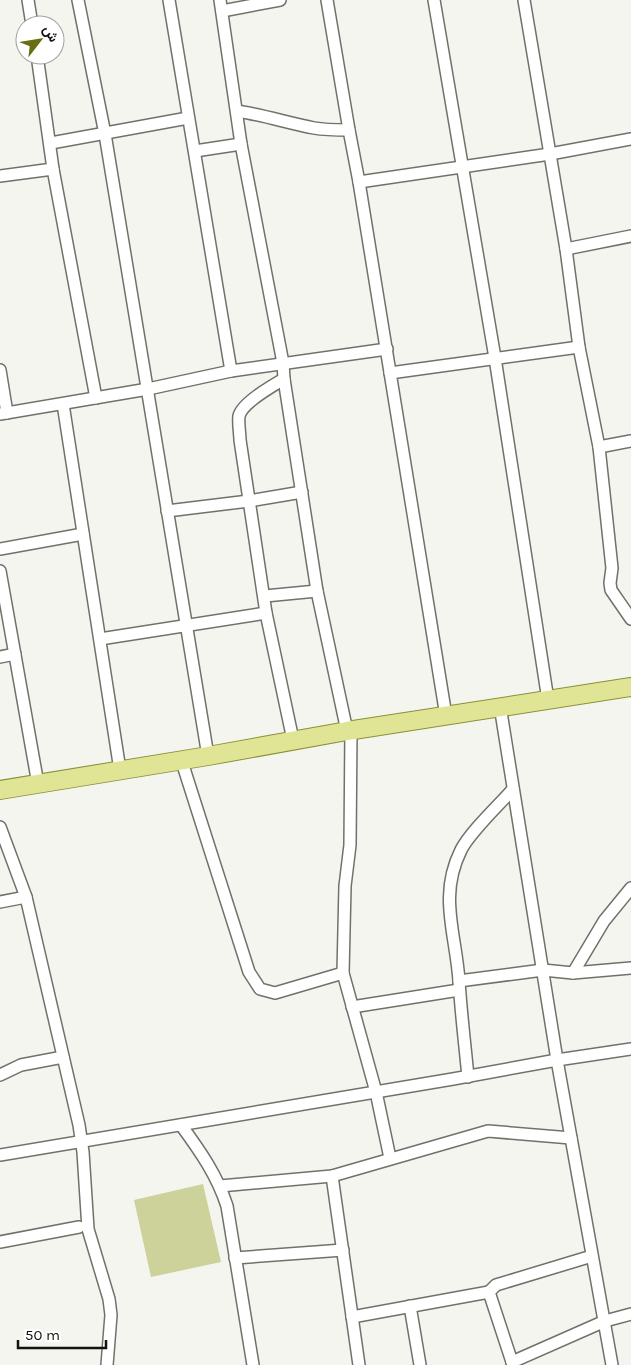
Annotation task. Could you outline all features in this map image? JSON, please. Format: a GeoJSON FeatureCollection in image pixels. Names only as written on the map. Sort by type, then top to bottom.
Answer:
{"type":"FeatureCollection","features":[{"type":"Feature","properties":{"kind":"main road"},"geometry":{"type":"LineString","coordinates":[[0,790],[208,756],[349,730],[631,687]]}},
{"type":"Feature","properties":{"kind":"street"},"geometry":{"type":"LineString","coordinates":[[28,0],[30,15]]}},
{"type":"Feature","properties":{"kind":"street"},"geometry":{"type":"LineString","coordinates":[[78,0],[105,134],[208,756]]}},
{"type":"Feature","properties":{"kind":"street"},"geometry":{"type":"LineString","coordinates":[[168,0],[231,372]]}},
{"type":"Feature","properties":{"kind":"street"},"geometry":{"type":"LineString","coordinates":[[280,0],[221,6],[241,144],[283,363],[317,591],[349,730],[350,845],[345,886],[343,973],[376,1092],[390,1158]]}},
{"type":"Feature","properties":{"kind":"street"},"geometry":{"type":"LineString","coordinates":[[328,0],[446,716]]}},
{"type":"Feature","properties":{"kind":"street"},"geometry":{"type":"LineString","coordinates":[[434,0],[495,358],[548,700]]}},
{"type":"Feature","properties":{"kind":"street"},"geometry":{"type":"LineString","coordinates":[[524,0],[566,249],[579,347],[599,447],[612,568],[611,590],[631,619]]}},
{"type":"Feature","properties":{"kind":"street"},"geometry":{"type":"LineString","coordinates":[[39,65],[54,169],[96,398]]}},
{"type":"Feature","properties":{"kind":"street"},"geometry":{"type":"LineString","coordinates":[[237,111],[261,114],[316,128],[349,130]]}},
{"type":"Feature","properties":{"kind":"street"},"geometry":{"type":"LineString","coordinates":[[51,143],[188,118]]}},
{"type":"Feature","properties":{"kind":"street"},"geometry":{"type":"LineString","coordinates":[[359,182],[550,154],[631,139]]}},
{"type":"Feature","properties":{"kind":"street"},"geometry":{"type":"LineString","coordinates":[[195,152],[241,144]]}},
{"type":"Feature","properties":{"kind":"street"},"geometry":{"type":"LineString","coordinates":[[0,176],[54,169]]}},
{"type":"Feature","properties":{"kind":"street"},"geometry":{"type":"LineString","coordinates":[[566,249],[631,236]]}},
{"type":"Feature","properties":{"kind":"street"},"geometry":{"type":"LineString","coordinates":[[390,373],[579,347]]}},
{"type":"Feature","properties":{"kind":"street"},"geometry":{"type":"LineString","coordinates":[[0,370],[4,414],[283,363],[387,349]]}},
{"type":"Feature","properties":{"kind":"street"},"geometry":{"type":"LineString","coordinates":[[284,379],[241,410],[239,418],[240,440],[265,596],[266,613],[294,740]]}},
{"type":"Feature","properties":{"kind":"street"},"geometry":{"type":"LineString","coordinates":[[63,404],[120,770]]}},
{"type":"Feature","properties":{"kind":"street"},"geometry":{"type":"LineString","coordinates":[[599,447],[631,441]]}},
{"type":"Feature","properties":{"kind":"street"},"geometry":{"type":"LineString","coordinates":[[167,510],[249,501],[302,492]]}},
{"type":"Feature","properties":{"kind":"street"},"geometry":{"type":"LineString","coordinates":[[0,549],[83,534]]}},
{"type":"Feature","properties":{"kind":"street"},"geometry":{"type":"LineString","coordinates":[[0,571],[38,784]]}},
{"type":"Feature","properties":{"kind":"street"},"geometry":{"type":"LineString","coordinates":[[265,596],[317,591]]}},
{"type":"Feature","properties":{"kind":"street"},"geometry":{"type":"LineString","coordinates":[[100,640],[266,613]]}},
{"type":"Feature","properties":{"kind":"street"},"geometry":{"type":"LineString","coordinates":[[0,657],[15,654]]}},
{"type":"Feature","properties":{"kind":"street"},"geometry":{"type":"LineString","coordinates":[[500,706],[557,1060],[612,1365]]}},
{"type":"Feature","properties":{"kind":"street"},"geometry":{"type":"LineString","coordinates":[[182,759],[250,972],[260,989],[275,993],[343,973]]}},
{"type":"Feature","properties":{"kind":"street"},"geometry":{"type":"LineString","coordinates":[[468,1077],[459,986],[449,914],[448,898],[452,872],[464,844],[513,789]]}},
{"type":"Feature","properties":{"kind":"street"},"geometry":{"type":"LineString","coordinates":[[0,827],[26,897],[82,1142],[88,1229],[109,1299],[111,1315],[107,1365]]}},
{"type":"Feature","properties":{"kind":"street"},"geometry":{"type":"LineString","coordinates":[[573,973],[604,921],[631,888]]}},
{"type":"Feature","properties":{"kind":"street"},"geometry":{"type":"LineString","coordinates":[[0,902],[26,897]]}},
{"type":"Feature","properties":{"kind":"street"},"geometry":{"type":"LineString","coordinates":[[352,1007],[543,970],[573,973],[631,968]]}},
{"type":"Feature","properties":{"kind":"street"},"geometry":{"type":"LineString","coordinates":[[0,1156],[468,1077],[557,1060],[631,1049]]}},
{"type":"Feature","properties":{"kind":"street"},"geometry":{"type":"LineString","coordinates":[[0,1075],[21,1065],[63,1057]]}},
{"type":"Feature","properties":{"kind":"street"},"geometry":{"type":"LineString","coordinates":[[181,1125],[203,1155],[220,1186],[226,1206],[253,1365]]}},
{"type":"Feature","properties":{"kind":"street"},"geometry":{"type":"LineString","coordinates":[[220,1186],[332,1176],[488,1131],[571,1138]]}},
{"type":"Feature","properties":{"kind":"street"},"geometry":{"type":"LineString","coordinates":[[332,1176],[359,1365]]}},
{"type":"Feature","properties":{"kind":"street"},"geometry":{"type":"LineString","coordinates":[[0,1242],[79,1227]]}},
{"type":"Feature","properties":{"kind":"street"},"geometry":{"type":"LineString","coordinates":[[235,1258],[343,1250]]}},
{"type":"Feature","properties":{"kind":"street"},"geometry":{"type":"LineString","coordinates":[[352,1317],[489,1292],[496,1285],[592,1256]]}},
{"type":"Feature","properties":{"kind":"street"},"geometry":{"type":"LineString","coordinates":[[489,1292],[513,1364],[605,1321],[631,1314]]}},
{"type":"Feature","properties":{"kind":"street"},"geometry":{"type":"LineString","coordinates":[[410,1306],[420,1365]]}},
{"type":"Feature","properties":{"kind":"building"},"geometry":{"type":"Polygon","coordinates":[[[203,1184],[221,1262],[151,1277],[134,1200],[203,1184]]]}}]}
